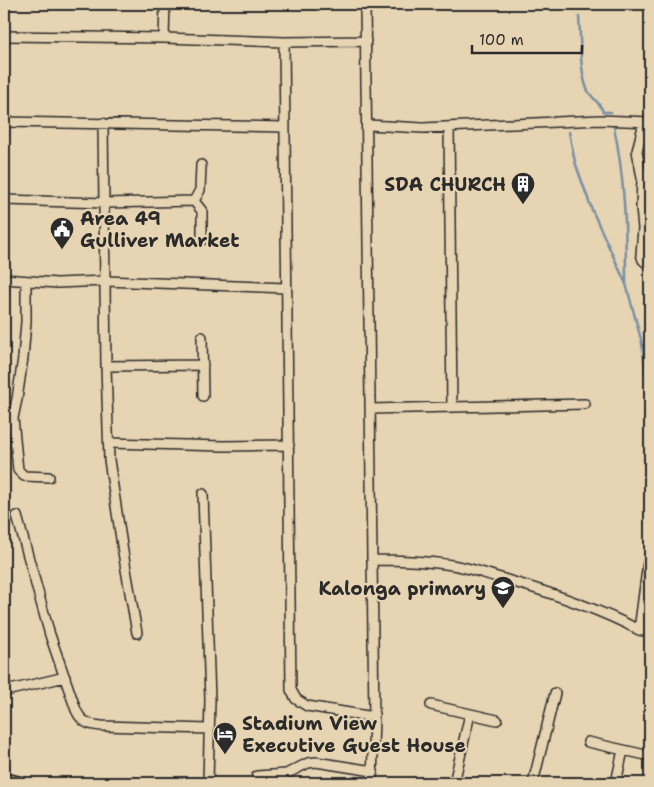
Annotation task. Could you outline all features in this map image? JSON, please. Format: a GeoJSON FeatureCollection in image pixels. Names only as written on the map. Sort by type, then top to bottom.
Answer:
{"type":"FeatureCollection","features":[{"type":"Feature","properties":{"kind":"street"},"geometry":{"type":"LineString","coordinates":[[164,38],[165,4]]}},
{"type":"Feature","properties":{"kind":"street"},"geometry":{"type":"LineString","coordinates":[[365,4],[374,717],[372,783]]}},
{"type":"Feature","properties":{"kind":"street"},"geometry":{"type":"LineString","coordinates":[[4,36],[284,42],[366,41]]}},
{"type":"Feature","properties":{"kind":"street"},"geometry":{"type":"LineString","coordinates":[[284,42],[291,690],[296,699],[307,706],[374,717]]}},
{"type":"Feature","properties":{"kind":"street"},"geometry":{"type":"LineString","coordinates":[[368,126],[423,128],[600,120],[647,122],[637,151],[642,178],[642,254],[643,260],[650,266]]}},
{"type":"Feature","properties":{"kind":"street"},"geometry":{"type":"LineString","coordinates":[[4,122],[285,127]]}},
{"type":"Feature","properties":{"kind":"street"},"geometry":{"type":"LineString","coordinates":[[103,123],[109,460],[137,633]]}},
{"type":"Feature","properties":{"kind":"street"},"geometry":{"type":"LineString","coordinates":[[449,127],[452,407]]}},
{"type":"Feature","properties":{"kind":"street"},"geometry":{"type":"LineString","coordinates":[[194,201],[200,190],[201,164]]}},
{"type":"Feature","properties":{"kind":"street"},"geometry":{"type":"LineString","coordinates":[[4,200],[105,203],[194,201]]}},
{"type":"Feature","properties":{"kind":"street"},"geometry":{"type":"LineString","coordinates":[[194,201],[202,211],[202,240]]}},
{"type":"Feature","properties":{"kind":"street"},"geometry":{"type":"LineString","coordinates":[[4,280],[57,283],[105,281],[286,288]]}},
{"type":"Feature","properties":{"kind":"street"},"geometry":{"type":"LineString","coordinates":[[26,282],[24,349],[17,399],[8,419],[18,470],[24,476],[49,477]]}},
{"type":"Feature","properties":{"kind":"street"},"geometry":{"type":"LineString","coordinates":[[202,337],[203,396]]}},
{"type":"Feature","properties":{"kind":"street"},"geometry":{"type":"LineString","coordinates":[[106,366],[203,365]]}},
{"type":"Feature","properties":{"kind":"street"},"geometry":{"type":"LineString","coordinates":[[371,409],[584,404]]}},
{"type":"Feature","properties":{"kind":"street"},"geometry":{"type":"LineString","coordinates":[[109,442],[223,446],[289,445]]}},
{"type":"Feature","properties":{"kind":"street"},"geometry":{"type":"LineString","coordinates":[[204,494],[209,729],[208,783]]}},
{"type":"Feature","properties":{"kind":"street"},"geometry":{"type":"LineString","coordinates":[[17,516],[50,635],[79,717],[90,725],[209,729]]}},
{"type":"Feature","properties":{"kind":"street"},"geometry":{"type":"LineString","coordinates":[[372,560],[434,563],[481,572],[608,614],[639,630],[650,632]]}},
{"type":"Feature","properties":{"kind":"street"},"geometry":{"type":"LineString","coordinates":[[639,630],[648,562]]}},
{"type":"Feature","properties":{"kind":"street"},"geometry":{"type":"LineString","coordinates":[[6,691],[65,677]]}},
{"type":"Feature","properties":{"kind":"street"},"geometry":{"type":"LineString","coordinates":[[534,783],[555,693]]}},
{"type":"Feature","properties":{"kind":"street"},"geometry":{"type":"LineString","coordinates":[[431,705],[497,720]]}},
{"type":"Feature","properties":{"kind":"street"},"geometry":{"type":"LineString","coordinates":[[454,783],[470,714]]}},
{"type":"Feature","properties":{"kind":"street"},"geometry":{"type":"LineString","coordinates":[[588,742],[650,756]]}},
{"type":"Feature","properties":{"kind":"street"},"geometry":{"type":"LineString","coordinates":[[616,783],[623,750]]}},
{"type":"Feature","properties":{"kind":"street"},"geometry":{"type":"LineString","coordinates":[[257,776],[286,774],[308,763],[316,762],[373,771]]}},
{"type":"Feature","properties":{"kind":"waterway"},"geometry":{"type":"LineString","coordinates":[[579,17],[581,63],[584,81],[587,89],[600,105],[603,112],[611,112]]}},
{"type":"Feature","properties":{"kind":"waterway"},"geometry":{"type":"LineString","coordinates":[[614,127],[621,166],[626,244],[626,283]]}},
{"type":"Feature","properties":{"kind":"waterway"},"geometry":{"type":"LineString","coordinates":[[569,132],[575,162],[592,210],[626,284],[642,343],[650,408]]}},
{"type":"Feature","properties":{"kind":"place","name":"SDA CHURCH"},"geometry":{"type":"Point","coordinates":[523,205]}},
{"type":"Feature","properties":{"kind":"place","name":"Area 49 Gulliver Market"},"geometry":{"type":"Point","coordinates":[62,250]}},
{"type":"Feature","properties":{"kind":"place","name":"Kalonga primary"},"geometry":{"type":"Point","coordinates":[503,609]}},
{"type":"Feature","properties":{"kind":"place","name":"Stadium View Executive Guest House"},"geometry":{"type":"Point","coordinates":[225,755]}}]}
